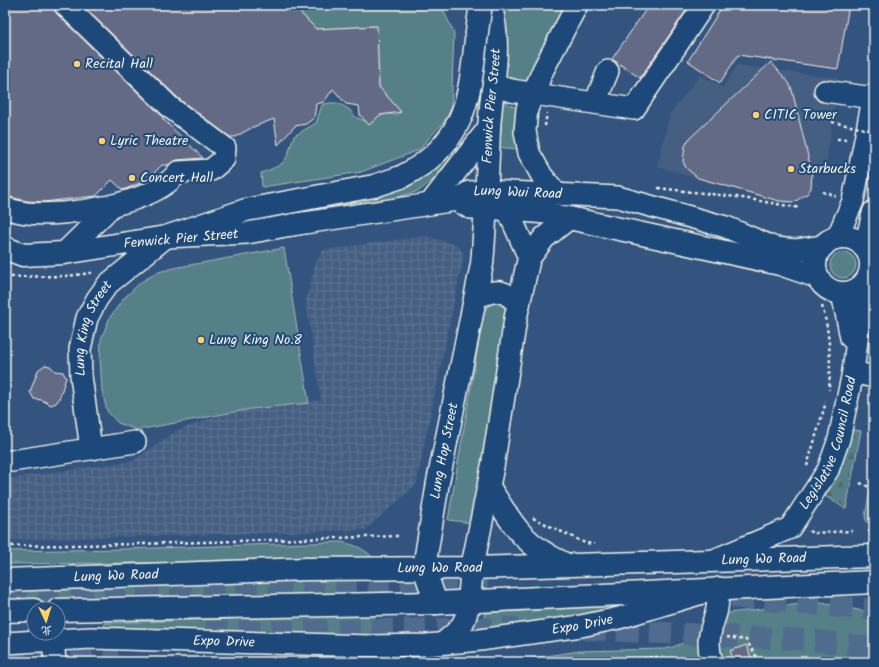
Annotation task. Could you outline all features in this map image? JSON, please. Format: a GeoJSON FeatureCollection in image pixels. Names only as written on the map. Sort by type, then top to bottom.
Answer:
{"type":"FeatureCollection","features":[{"type":"Feature","properties":{"kind":"main road"},"geometry":{"type":"LineString","coordinates":[[166,237],[246,210],[374,186],[401,177],[423,165],[446,142],[460,120],[465,107],[472,81],[481,5]]}},
{"type":"Feature","properties":{"kind":"main road","name":"Fenwick Pier Street"},"geometry":{"type":"LineString","coordinates":[[490,5],[496,29],[494,86],[489,128],[495,200]]}},
{"type":"Feature","properties":{"kind":"main road"},"geometry":{"type":"LineString","coordinates":[[494,86],[534,94]]}},
{"type":"Feature","properties":{"kind":"main road"},"geometry":{"type":"LineString","coordinates":[[432,202],[489,128]]}},
{"type":"Feature","properties":{"kind":"main road","name":"Lung Hop Street"},"geometry":{"type":"LineString","coordinates":[[436,602],[424,568],[438,482],[495,200]]}},
{"type":"Feature","properties":{"kind":"main road"},"geometry":{"type":"LineString","coordinates":[[842,293],[854,291],[864,284],[871,270],[871,262],[865,248],[874,212]]}},
{"type":"Feature","properties":{"kind":"main road"},"geometry":{"type":"LineString","coordinates":[[469,601],[472,568],[489,487],[519,305],[529,258],[544,238],[569,218]]}},
{"type":"Feature","properties":{"kind":"main road","name":"Lung Wui Road"},"geometry":{"type":"LineString","coordinates":[[569,218],[780,264],[818,277],[828,288],[842,293]]}},
{"type":"Feature","properties":{"kind":"main road","name":"Fenwick Pier Street"},"geometry":{"type":"LineString","coordinates":[[11,253],[64,253],[166,237]]}},
{"type":"Feature","properties":{"kind":"main road","name":"Lung Wui Road"},"geometry":{"type":"LineString","coordinates":[[831,242],[852,239],[865,248]]}},
{"type":"Feature","properties":{"kind":"main road"},"geometry":{"type":"LineString","coordinates":[[818,277],[816,260],[831,242]]}},
{"type":"Feature","properties":{"kind":"main road"},"geometry":{"type":"LineString","coordinates":[[489,487],[520,534],[537,548],[566,564]]}},
{"type":"Feature","properties":{"kind":"main road","name":"Lung Wo Road"},"geometry":{"type":"LineString","coordinates":[[5,580],[307,569],[472,568],[794,557],[874,556]]}},
{"type":"Feature","properties":{"kind":"main road","name":"Lung Wo Road"},"geometry":{"type":"LineString","coordinates":[[66,610],[469,601],[719,588],[874,582]]}},
{"type":"Feature","properties":{"kind":"main road"},"geometry":{"type":"LineString","coordinates":[[5,611],[26,610]]}},
{"type":"Feature","properties":{"kind":"street"},"geometry":{"type":"LineString","coordinates":[[5,208],[26,213],[111,207],[144,196],[171,181],[178,172],[211,170],[224,159],[225,148],[171,108],[64,5]]}},
{"type":"Feature","properties":{"kind":"street"},"geometry":{"type":"LineString","coordinates":[[556,193],[542,176],[529,153],[525,131],[527,109],[543,70],[577,5]]}},
{"type":"Feature","properties":{"kind":"street"},"geometry":{"type":"LineString","coordinates":[[534,94],[634,109],[704,5]]}},
{"type":"Feature","properties":{"kind":"street"},"geometry":{"type":"LineString","coordinates":[[595,103],[608,71]]}},
{"type":"Feature","properties":{"kind":"street"},"geometry":{"type":"LineString","coordinates":[[825,91],[874,96],[852,201],[831,242]]}},
{"type":"Feature","properties":{"kind":"street","name":"Lung Wui Road"},"geometry":{"type":"LineString","coordinates":[[457,200],[470,208],[495,200],[556,193],[618,197],[726,227],[775,248],[796,250],[831,242]]}},
{"type":"Feature","properties":{"kind":"street"},"geometry":{"type":"LineString","coordinates":[[432,202],[457,200]]}},
{"type":"Feature","properties":{"kind":"street","name":"Fenwick Pier Street"},"geometry":{"type":"LineString","coordinates":[[291,225],[457,200]]}},
{"type":"Feature","properties":{"kind":"street"},"geometry":{"type":"LineString","coordinates":[[495,200],[529,258]]}},
{"type":"Feature","properties":{"kind":"street","name":"Lung Wui Road"},"geometry":{"type":"LineString","coordinates":[[495,200],[569,218]]}},
{"type":"Feature","properties":{"kind":"street"},"geometry":{"type":"LineString","coordinates":[[64,253],[111,207]]}},
{"type":"Feature","properties":{"kind":"street","name":"Fenwick Pier Street"},"geometry":{"type":"LineString","coordinates":[[166,237],[247,233],[394,209]]}},
{"type":"Feature","properties":{"kind":"street","name":"Lung King Street"},"geometry":{"type":"LineString","coordinates":[[91,449],[80,361],[81,339],[87,318],[96,300],[108,284],[166,237]]}},
{"type":"Feature","properties":{"kind":"street","name":"Legislative Council Road"},"geometry":{"type":"LineString","coordinates":[[792,525],[828,470],[839,439],[854,363],[864,284]]}},
{"type":"Feature","properties":{"kind":"street"},"geometry":{"type":"LineString","coordinates":[[475,298],[488,292],[500,291],[511,297],[519,305]]}},
{"type":"Feature","properties":{"kind":"street","name":"Legislative Council Road"},"geometry":{"type":"LineString","coordinates":[[842,293],[854,363]]}},
{"type":"Feature","properties":{"kind":"street"},"geometry":{"type":"LineString","coordinates":[[854,363],[874,377]]}},
{"type":"Feature","properties":{"kind":"street"},"geometry":{"type":"LineString","coordinates":[[5,462],[135,442]]}},
{"type":"Feature","properties":{"kind":"street"},"geometry":{"type":"LineString","coordinates":[[714,560],[792,525],[794,557]]}},
{"type":"Feature","properties":{"kind":"street"},"geometry":{"type":"LineString","coordinates":[[712,662],[709,651],[708,635],[716,612],[719,588]]}},
{"type":"Feature","properties":{"kind":"street","name":"Expo Drive"},"geometry":{"type":"LineString","coordinates":[[66,639],[98,638],[370,646],[443,643],[480,640],[581,626],[619,618],[719,588]]}},
{"type":"Feature","properties":{"kind":"street"},"geometry":{"type":"LineString","coordinates":[[443,643],[460,630],[465,623],[469,601]]}},
{"type":"Feature","properties":{"kind":"street","name":"Expo Drive"},"geometry":{"type":"LineString","coordinates":[[5,643],[29,641]]}},
{"type":"Feature","properties":{"kind":"street"},"geometry":{"type":"LineString","coordinates":[[53,641],[56,662]]}},
{"type":"Feature","properties":{"kind":"path"},"geometry":{"type":"LineString","coordinates":[[832,122],[874,131]]}},
{"type":"Feature","properties":{"kind":"path"},"geometry":{"type":"LineString","coordinates":[[837,139],[846,139]]}},
{"type":"Feature","properties":{"kind":"path"},"geometry":{"type":"LineString","coordinates":[[651,187],[737,197],[800,208]]}},
{"type":"Feature","properties":{"kind":"path"},"geometry":{"type":"LineString","coordinates":[[5,276],[68,276],[91,273],[92,280]]}},
{"type":"Feature","properties":{"kind":"path","name":"Legislative Council Road"},"geometry":{"type":"LineString","coordinates":[[822,306],[826,320],[831,361],[829,393]]}},
{"type":"Feature","properties":{"kind":"path","name":"Legislative Council Road"},"geometry":{"type":"LineString","coordinates":[[806,469],[827,399]]}},
{"type":"Feature","properties":{"kind":"path"},"geometry":{"type":"LineString","coordinates":[[860,483],[874,489]]}},
{"type":"Feature","properties":{"kind":"path"},"geometry":{"type":"LineString","coordinates":[[531,517],[585,543],[601,545]]}},
{"type":"Feature","properties":{"kind":"path"},"geometry":{"type":"LineString","coordinates":[[792,525],[813,533],[852,532]]}},
{"type":"Feature","properties":{"kind":"path"},"geometry":{"type":"LineString","coordinates":[[868,531],[874,531]]}},
{"type":"Feature","properties":{"kind":"path"},"geometry":{"type":"LineString","coordinates":[[5,546],[139,544],[398,536]]}},
{"type":"Feature","properties":{"kind":"path"},"geometry":{"type":"LineString","coordinates":[[708,635],[746,640],[760,662]]}},
{"type":"Feature","properties":{"kind":"path"},"geometry":{"type":"LineString","coordinates":[[583,660],[658,657],[659,662]]}},
{"type":"Feature","properties":{"kind":"shaded area","name":"CITIC Tower"},"geometry":{"type":"Polygon","coordinates":[[[737,65],[838,78],[826,168],[812,173],[811,188],[801,199],[786,203],[657,167],[670,114],[700,75],[723,87],[737,65]]]}},
{"type":"Feature","properties":{"kind":"shaded area"},"geometry":{"type":"Polygon","coordinates":[[[425,236],[457,245],[464,254],[416,485],[365,530],[5,540],[5,479],[133,461],[176,431],[212,418],[251,409],[321,400],[306,302],[315,264],[323,250],[425,236]]]}},
{"type":"Feature","properties":{"kind":"green space"},"geometry":{"type":"Polygon","coordinates":[[[293,5],[441,5],[454,33],[451,113],[419,150],[361,172],[262,187],[261,173],[276,167],[284,161],[289,152],[294,136],[316,123],[322,105],[338,103],[350,110],[355,117],[370,123],[379,116],[386,114],[397,115],[401,112],[379,87],[376,26],[316,29],[293,5]]]}},
{"type":"Feature","properties":{"kind":"green space"},"geometry":{"type":"Polygon","coordinates":[[[499,5],[568,5],[533,76],[519,87],[500,74],[499,5]]]}},
{"type":"Feature","properties":{"kind":"green space"},"geometry":{"type":"Polygon","coordinates":[[[499,101],[520,109],[516,133],[518,149],[495,147],[499,101]]]}},
{"type":"Feature","properties":{"kind":"green space"},"geometry":{"type":"Polygon","coordinates":[[[445,154],[454,163],[419,191],[394,198],[282,213],[445,154]]]}},
{"type":"Feature","properties":{"kind":"green space","name":"Lung King No.8"},"geometry":{"type":"Polygon","coordinates":[[[284,248],[309,403],[251,409],[137,430],[118,423],[107,411],[102,391],[100,359],[101,339],[110,317],[124,298],[141,282],[158,272],[284,248]]]}},
{"type":"Feature","properties":{"kind":"green space"},"geometry":{"type":"Polygon","coordinates":[[[843,252],[852,256],[856,265],[852,274],[843,278],[834,274],[830,265],[834,256],[843,252]]]}},
{"type":"Feature","properties":{"kind":"green space"},"geometry":{"type":"Polygon","coordinates":[[[874,285],[874,345],[872,355],[865,353],[874,285]]]}},
{"type":"Feature","properties":{"kind":"green space"},"geometry":{"type":"Polygon","coordinates":[[[493,303],[503,306],[506,310],[507,316],[472,523],[448,520],[484,312],[486,308],[493,303]]]}},
{"type":"Feature","properties":{"kind":"green space"},"geometry":{"type":"Polygon","coordinates":[[[851,430],[861,431],[846,509],[825,496],[839,471],[851,430]]]}},
{"type":"Feature","properties":{"kind":"green space"},"geometry":{"type":"Polygon","coordinates":[[[870,489],[874,491],[874,524],[867,522],[865,517],[870,489]]]}},
{"type":"Feature","properties":{"kind":"green space"},"geometry":{"type":"Polygon","coordinates":[[[341,542],[360,548],[376,561],[5,564],[5,551],[341,542]]]}},
{"type":"Feature","properties":{"kind":"green space"},"geometry":{"type":"Polygon","coordinates":[[[348,579],[348,600],[66,603],[66,601],[26,601],[26,604],[5,604],[5,589],[66,585],[348,579]]]}},
{"type":"Feature","properties":{"kind":"green space"},"geometry":{"type":"Polygon","coordinates":[[[816,602],[874,613],[874,662],[483,662],[518,660],[580,651],[671,648],[684,643],[695,634],[703,623],[705,616],[816,602]]]}},
{"type":"Feature","properties":{"kind":"green space"},"geometry":{"type":"Polygon","coordinates":[[[621,605],[621,609],[480,633],[485,613],[621,605]]]}},
{"type":"Feature","properties":{"kind":"green space"},"geometry":{"type":"Polygon","coordinates":[[[374,614],[375,637],[105,630],[104,623],[374,614]]]}},
{"type":"Feature","properties":{"kind":"building"},"geometry":{"type":"Polygon","coordinates":[[[5,5],[53,5],[57,14],[203,158],[177,160],[168,165],[162,165],[147,180],[123,190],[112,180],[96,196],[43,202],[27,201],[5,196],[5,5]]]}},
{"type":"Feature","properties":{"kind":"building"},"geometry":{"type":"Polygon","coordinates":[[[82,5],[293,5],[316,29],[377,26],[379,87],[401,112],[380,115],[369,125],[360,115],[359,106],[346,104],[333,89],[324,102],[316,104],[314,118],[306,124],[295,126],[278,145],[274,119],[253,127],[235,137],[230,137],[179,99],[82,5]]]}},
{"type":"Feature","properties":{"kind":"building"},"geometry":{"type":"Polygon","coordinates":[[[649,5],[690,5],[640,78],[612,59],[649,5]]]}},
{"type":"Feature","properties":{"kind":"building"},"geometry":{"type":"Polygon","coordinates":[[[723,5],[849,5],[838,69],[738,55],[720,83],[688,61],[723,5]]]}},
{"type":"Feature","properties":{"kind":"building","name":"CITIC Tower"},"geometry":{"type":"Polygon","coordinates":[[[771,62],[789,83],[792,90],[812,173],[811,188],[807,194],[794,202],[779,201],[698,178],[686,168],[683,161],[685,146],[689,139],[771,62]]]}},
{"type":"Feature","properties":{"kind":"building"},"geometry":{"type":"Polygon","coordinates":[[[45,365],[50,366],[55,371],[63,372],[66,378],[59,399],[56,403],[51,405],[42,400],[34,399],[30,392],[38,370],[45,365]]]}},
{"type":"Feature","properties":{"kind":"building"},"geometry":{"type":"Polygon","coordinates":[[[746,645],[753,662],[735,662],[730,651],[746,645]]]}},
{"type":"Feature","properties":{"kind":"tunnel"},"geometry":{"type":"LineString","coordinates":[[5,597],[488,590]]}},
{"type":"Feature","properties":{"kind":"tunnel"},"geometry":{"type":"LineString","coordinates":[[732,597],[874,610]]}},
{"type":"Feature","properties":{"kind":"tunnel"},"geometry":{"type":"LineString","coordinates":[[206,632],[518,628]]}},
{"type":"Feature","properties":{"kind":"tunnel"},"geometry":{"type":"LineString","coordinates":[[584,629],[811,640],[874,648]]}},
{"type":"Feature","properties":{"kind":"tunnel"},"geometry":{"type":"LineString","coordinates":[[5,661],[117,645]]}},
{"type":"Feature","properties":{"kind":"place","name":"Recital Hall"},"geometry":{"type":"Point","coordinates":[77,64]}},
{"type":"Feature","properties":{"kind":"place","name":"CITIC Tower"},"geometry":{"type":"Point","coordinates":[756,115]}},
{"type":"Feature","properties":{"kind":"place","name":"Lyric Theatre"},"geometry":{"type":"Point","coordinates":[102,141]}},
{"type":"Feature","properties":{"kind":"place","name":"Starbucks"},"geometry":{"type":"Point","coordinates":[791,169]}},
{"type":"Feature","properties":{"kind":"place","name":"Concert Hall"},"geometry":{"type":"Point","coordinates":[132,178]}},
{"type":"Feature","properties":{"kind":"place","name":"Lung King No.8"},"geometry":{"type":"Point","coordinates":[201,340]}}]}
